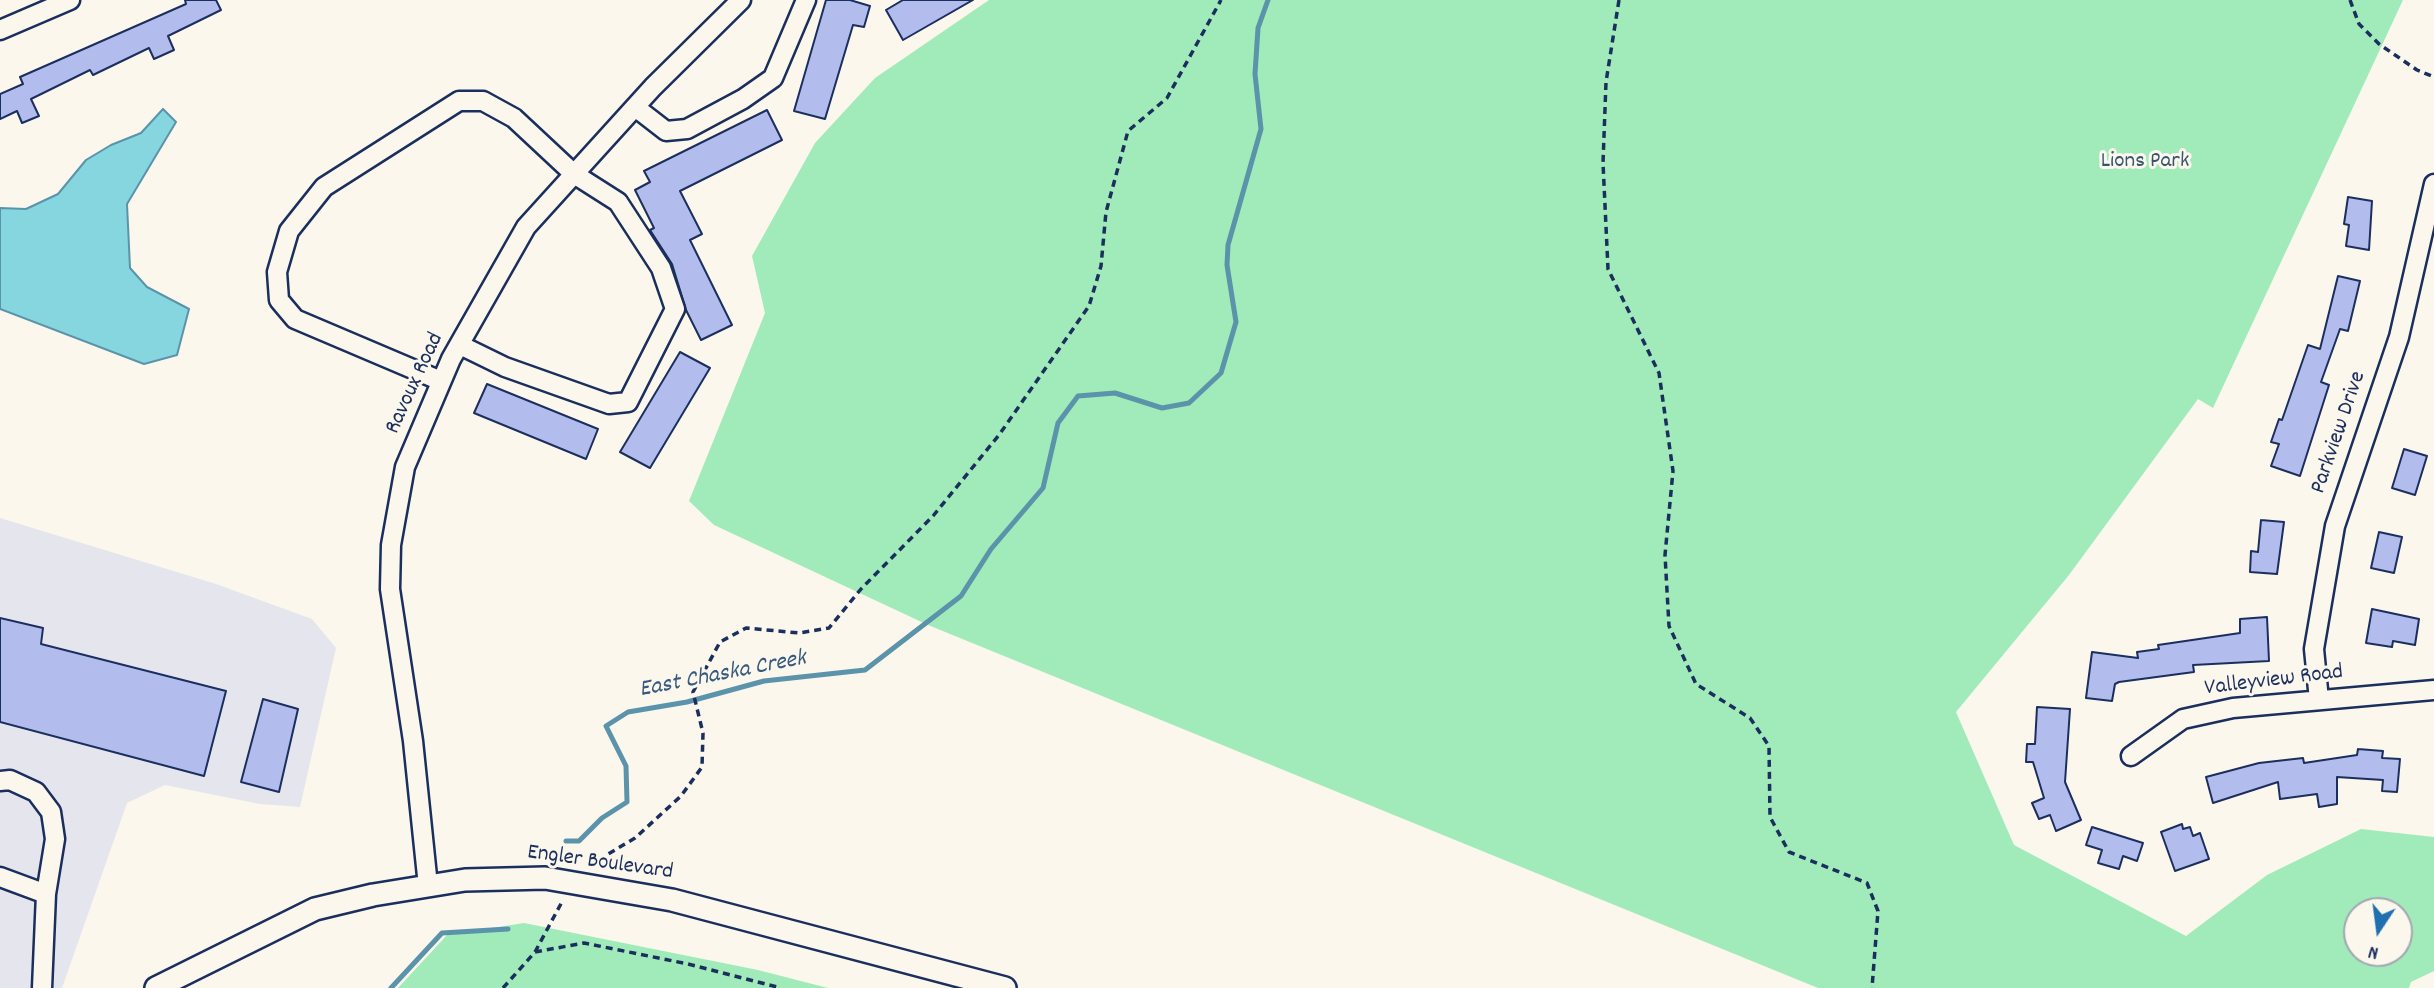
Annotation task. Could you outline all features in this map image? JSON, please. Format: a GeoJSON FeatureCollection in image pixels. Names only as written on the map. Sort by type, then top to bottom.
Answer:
{"type":"FeatureCollection","features":[{"type":"Feature","properties":{"kind":"main road","name":"Engler Boulevard"},"geometry":{"type":"LineString","coordinates":[[156,988],[315,909],[428,886],[492,879],[545,878],[672,900],[1005,988]]}},
{"type":"Feature","properties":{"kind":"street"},"geometry":{"type":"LineString","coordinates":[[0,30],[70,0]]}},
{"type":"Feature","properties":{"kind":"street","name":"Ravoux Road"},"geometry":{"type":"LineString","coordinates":[[428,886],[414,741],[390,589],[391,556],[405,467],[441,381],[526,228],[635,107],[741,0]]}},
{"type":"Feature","properties":{"kind":"street"},"geometry":{"type":"LineString","coordinates":[[635,107],[666,131],[687,129],[743,99],[773,78],[806,0]]}},
{"type":"Feature","properties":{"kind":"street"},"geometry":{"type":"LineString","coordinates":[[441,381],[295,319],[279,300],[277,272],[289,231],[324,187],[459,101],[482,101],[514,118],[574,174],[618,202],[661,268],[675,309],[628,402],[609,404],[505,367],[460,345]]}},
{"type":"Feature","properties":{"kind":"street","name":"Parkview Drive"},"geometry":{"type":"LineString","coordinates":[[2319,701],[2314,649],[2335,526],[2399,337],[2434,184]]}},
{"type":"Feature","properties":{"kind":"street","name":"Valleyview Road"},"geometry":{"type":"LineString","coordinates":[[2131,755],[2183,719],[2233,708],[2434,690]]}},
{"type":"Feature","properties":{"kind":"street"},"geometry":{"type":"LineString","coordinates":[[0,781],[10,780],[36,792],[51,812],[55,839],[46,894],[42,988]]}},
{"type":"Feature","properties":{"kind":"street"},"geometry":{"type":"LineString","coordinates":[[0,877],[46,894]]}},
{"type":"Feature","properties":{"kind":"path"},"geometry":{"type":"LineString","coordinates":[[503,988],[535,952],[553,913],[589,865],[635,838],[672,804],[702,767],[703,733],[693,692],[720,642],[747,628],[799,633],[829,628],[861,589],[933,516],[999,435],[1089,306],[1101,266],[1106,212],[1128,131],[1167,98],[1221,0]]}},
{"type":"Feature","properties":{"kind":"path"},"geometry":{"type":"LineString","coordinates":[[1619,0],[1606,82],[1603,163],[1608,270],[1659,373],[1673,471],[1665,555],[1669,626],[1696,684],[1750,718],[1769,746],[1770,817],[1789,852],[1867,883],[1878,911],[1872,988]]}},
{"type":"Feature","properties":{"kind":"path"},"geometry":{"type":"LineString","coordinates":[[2350,0],[2359,24],[2379,44],[2417,70],[2434,77]]}},
{"type":"Feature","properties":{"kind":"path"},"geometry":{"type":"LineString","coordinates":[[535,952],[584,943],[688,964],[781,988]]}},
{"type":"Feature","properties":{"kind":"shaded area"},"geometry":{"type":"Polygon","coordinates":[[[0,518],[216,584],[312,619],[336,648],[300,807],[260,804],[165,785],[127,803],[62,988],[0,988],[0,518]]]}},
{"type":"Feature","properties":{"kind":"green space","name":"Lions Park"},"geometry":{"type":"Polygon","coordinates":[[[989,0],[2403,0],[2213,408],[2198,399],[2069,575],[1956,712],[2014,845],[2186,936],[2267,875],[2361,829],[2434,837],[2434,971],[2411,982],[2409,988],[1818,988],[928,625],[714,525],[689,501],[765,313],[752,256],[815,143],[875,78],[989,0]]]}},
{"type":"Feature","properties":{"kind":"green space"},"geometry":{"type":"Polygon","coordinates":[[[524,923],[758,970],[828,988],[398,988],[447,935],[524,923]]]}},
{"type":"Feature","properties":{"kind":"water"},"geometry":{"type":"Polygon","coordinates":[[[163,109],[176,122],[127,204],[130,268],[147,287],[189,309],[177,355],[144,364],[0,309],[0,208],[26,209],[58,194],[86,160],[111,145],[141,133],[163,109]]]}},
{"type":"Feature","properties":{"kind":"building"},"geometry":{"type":"Polygon","coordinates":[[[185,0],[216,0],[221,10],[168,36],[174,50],[154,59],[149,48],[93,75],[90,70],[31,99],[39,116],[22,123],[17,111],[0,119],[0,94],[23,84],[20,77],[186,4],[185,0]]]}},
{"type":"Feature","properties":{"kind":"building"},"geometry":{"type":"Polygon","coordinates":[[[826,0],[850,0],[870,6],[864,27],[853,25],[825,119],[794,111],[826,0]]]}},
{"type":"Feature","properties":{"kind":"building"},"geometry":{"type":"Polygon","coordinates":[[[903,0],[973,0],[903,40],[886,10],[903,0]]]}},
{"type":"Feature","properties":{"kind":"building"},"geometry":{"type":"Polygon","coordinates":[[[767,110],[782,140],[680,191],[702,234],[690,240],[732,325],[701,340],[686,310],[672,264],[650,230],[654,228],[635,190],[650,182],[644,171],[767,110]]]}},
{"type":"Feature","properties":{"kind":"building"},"geometry":{"type":"Polygon","coordinates":[[[2348,197],[2372,201],[2369,250],[2346,246],[2349,225],[2344,224],[2348,197]]]}},
{"type":"Feature","properties":{"kind":"building"},"geometry":{"type":"Polygon","coordinates":[[[2338,276],[2360,281],[2348,331],[2340,329],[2321,382],[2329,385],[2300,476],[2271,466],[2279,444],[2271,442],[2279,419],[2282,420],[2308,345],[2320,349],[2338,276]]]}},
{"type":"Feature","properties":{"kind":"building"},"geometry":{"type":"Polygon","coordinates":[[[680,352],[710,368],[650,468],[620,452],[680,352]]]}},
{"type":"Feature","properties":{"kind":"building"},"geometry":{"type":"Polygon","coordinates":[[[487,384],[598,429],[586,459],[474,413],[487,384]]]}},
{"type":"Feature","properties":{"kind":"building"},"geometry":{"type":"Polygon","coordinates":[[[2404,449],[2427,456],[2415,495],[2392,488],[2404,449]]]}},
{"type":"Feature","properties":{"kind":"building"},"geometry":{"type":"Polygon","coordinates":[[[2261,520],[2284,522],[2277,574],[2250,572],[2251,551],[2258,552],[2261,520]]]}},
{"type":"Feature","properties":{"kind":"building"},"geometry":{"type":"Polygon","coordinates":[[[2379,532],[2402,537],[2394,573],[2371,568],[2379,532]]]}},
{"type":"Feature","properties":{"kind":"building"},"geometry":{"type":"Polygon","coordinates":[[[2372,609],[2419,619],[2415,645],[2393,641],[2392,647],[2366,643],[2372,609]]]}},
{"type":"Feature","properties":{"kind":"building"},"geometry":{"type":"Polygon","coordinates":[[[2267,617],[2269,661],[2193,665],[2194,672],[2119,682],[2115,684],[2112,701],[2086,698],[2092,652],[2138,658],[2137,652],[2159,649],[2158,645],[2240,633],[2240,619],[2267,617]]]}},
{"type":"Feature","properties":{"kind":"building"},"geometry":{"type":"Polygon","coordinates":[[[0,618],[43,628],[41,644],[226,691],[204,776],[0,722],[0,618]]]}},
{"type":"Feature","properties":{"kind":"building"},"geometry":{"type":"Polygon","coordinates":[[[263,699],[298,709],[279,792],[241,782],[263,699]]]}},
{"type":"Feature","properties":{"kind":"building"},"geometry":{"type":"Polygon","coordinates":[[[2037,707],[2070,709],[2065,782],[2081,820],[2056,831],[2050,815],[2039,819],[2032,803],[2044,798],[2033,762],[2026,762],[2027,744],[2035,744],[2037,707]]]}},
{"type":"Feature","properties":{"kind":"building"},"geometry":{"type":"Polygon","coordinates":[[[2358,749],[2383,751],[2382,758],[2400,759],[2397,792],[2382,791],[2383,780],[2337,777],[2337,804],[2319,807],[2317,794],[2280,799],[2278,782],[2213,803],[2206,777],[2259,763],[2303,758],[2304,763],[2357,755],[2358,749]]]}},
{"type":"Feature","properties":{"kind":"building"},"geometry":{"type":"Polygon","coordinates":[[[2182,824],[2183,829],[2190,827],[2193,836],[2200,833],[2209,859],[2175,871],[2161,832],[2182,824]]]}},
{"type":"Feature","properties":{"kind":"building"},"geometry":{"type":"Polygon","coordinates":[[[2092,827],[2143,843],[2137,861],[2123,856],[2119,869],[2098,863],[2102,850],[2086,845],[2092,827]]]}},
{"type":"Feature","properties":{"kind":"waterway","name":"East Chaska Creek"},"geometry":{"type":"LineString","coordinates":[[566,841],[579,841],[602,818],[627,802],[626,766],[606,726],[628,712],[687,702],[764,681],[865,670],[961,596],[991,549],[1043,488],[1058,423],[1078,396],[1115,393],[1162,408],[1189,403],[1221,373],[1236,322],[1227,265],[1228,245],[1261,129],[1255,74],[1258,28],[1268,0]]}},
{"type":"Feature","properties":{"kind":"waterway","name":"East Chaska Creek"},"geometry":{"type":"LineString","coordinates":[[391,988],[442,933],[508,929]]}}]}
